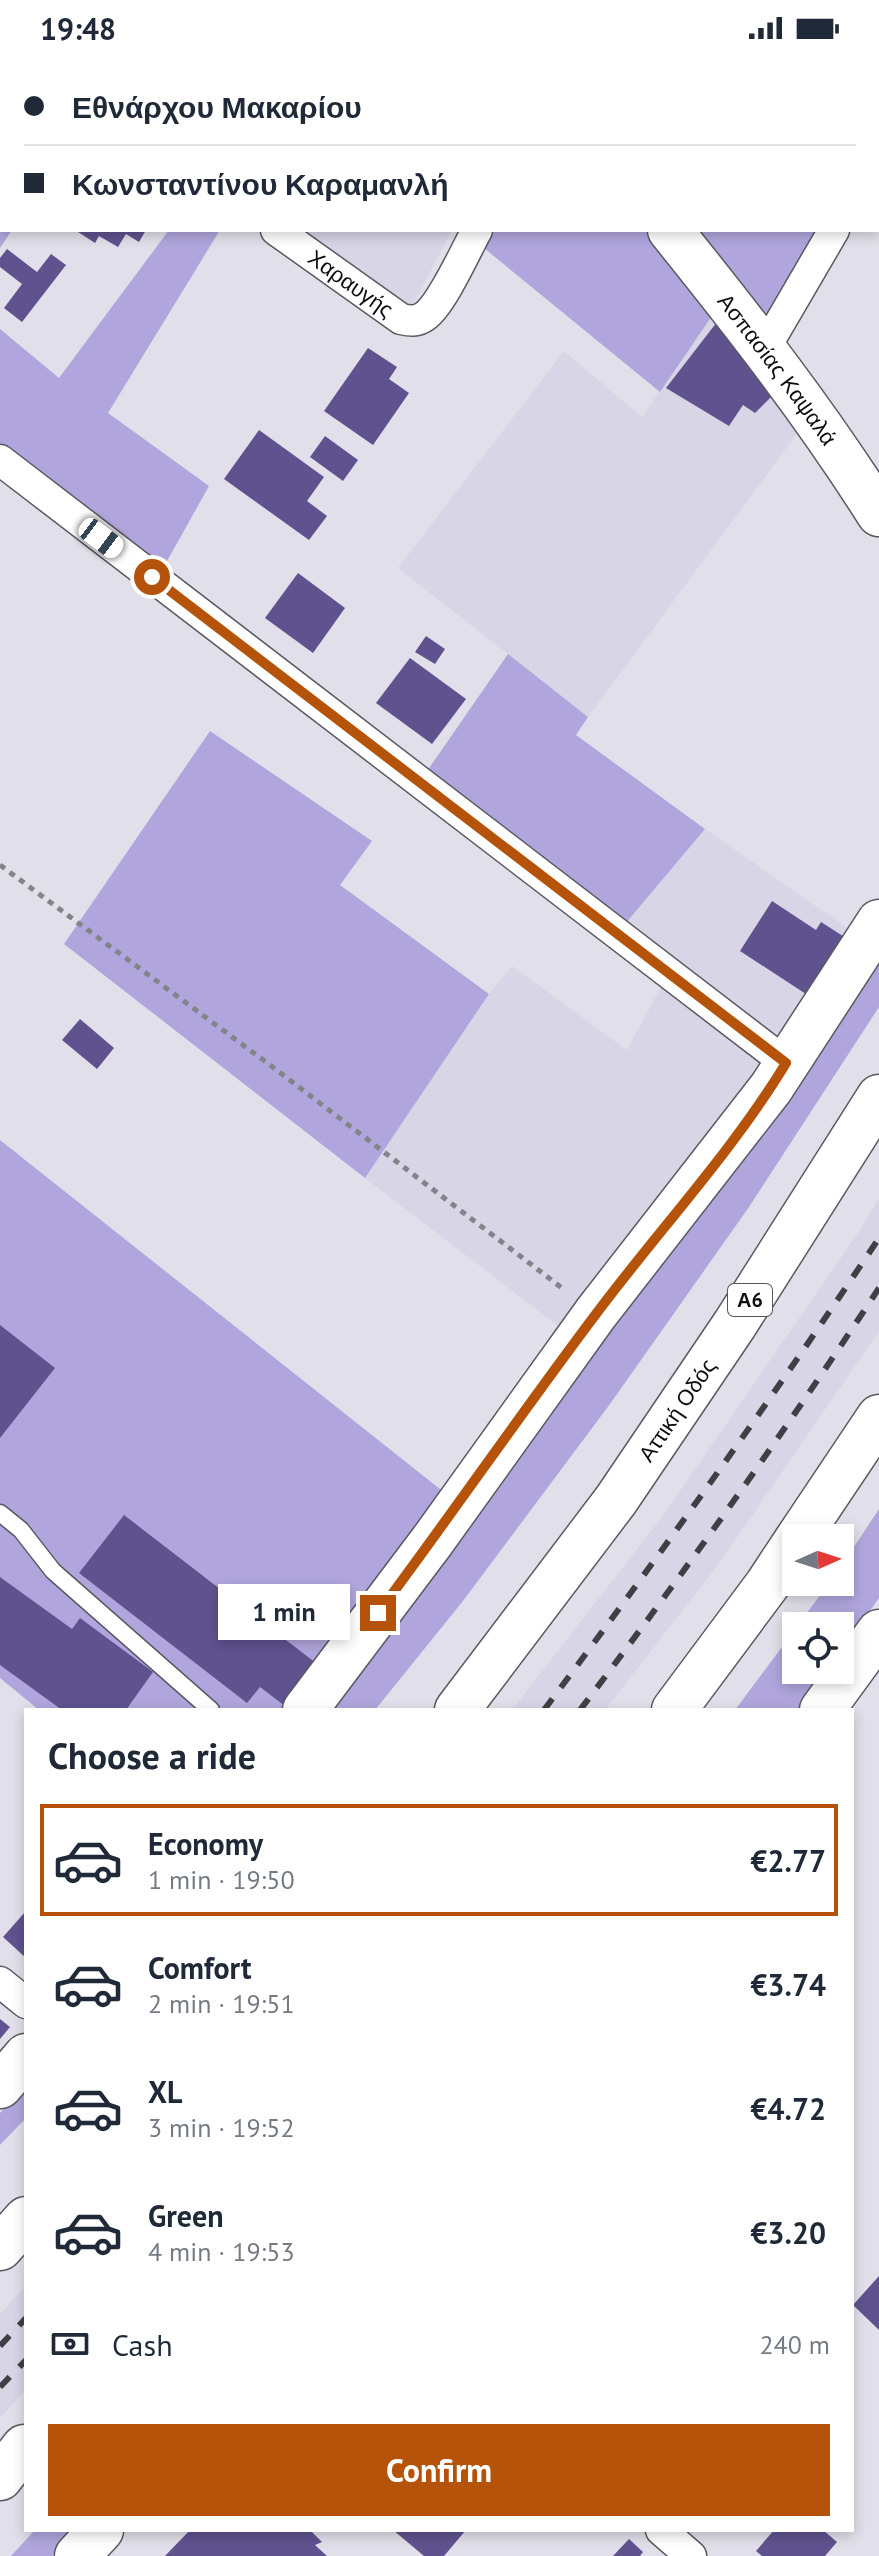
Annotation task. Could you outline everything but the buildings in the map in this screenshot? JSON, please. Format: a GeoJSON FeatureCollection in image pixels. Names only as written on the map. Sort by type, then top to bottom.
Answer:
{"type":"FeatureCollection","features":[{"type":"Feature","properties":{"kind":"main road","name":"Ασπασίας Καψαλά"},"geometry":{"type":"LineString","coordinates":[[672,232],[837,447],[879,514]]}},
{"type":"Feature","properties":{"kind":"main road"},"geometry":{"type":"LineString","coordinates":[[307,1708],[433,1540],[596,1313],[771,1088],[879,922]]}},
{"type":"Feature","properties":{"kind":"main road","name":"Αττική Οδός"},"geometry":{"type":"LineString","coordinates":[[459,1708],[616,1500],[735,1324],[879,1097]]}},
{"type":"Feature","properties":{"kind":"main road"},"geometry":{"type":"LineString","coordinates":[[808,1524],[879,1417]]}},
{"type":"Feature","properties":{"kind":"main road"},"geometry":{"type":"LineString","coordinates":[[675,1708],[782,1562]]}},
{"type":"Feature","properties":{"kind":"main road"},"geometry":{"type":"LineString","coordinates":[[823,1708],[879,1632]]}},
{"type":"Feature","properties":{"kind":"main road"},"geometry":{"type":"LineString","coordinates":[[0,2086],[24,2058]]}},
{"type":"Feature","properties":{"kind":"main road"},"geometry":{"type":"LineString","coordinates":[[0,2248],[24,2221]]}},
{"type":"Feature","properties":{"kind":"main road"},"geometry":{"type":"LineString","coordinates":[[77,2556],[99,2532]]}},
{"type":"Feature","properties":{"kind":"street","name":"Χαραυγής"},"geometry":{"type":"LineString","coordinates":[[279,232],[401,319],[409,321],[423,318],[436,304],[476,232]]}},
{"type":"Feature","properties":{"kind":"street"},"geometry":{"type":"LineString","coordinates":[[764,350],[833,232]]}},
{"type":"Feature","properties":{"kind":"street"},"geometry":{"type":"LineString","coordinates":[[0,460],[786,1063]]}},
{"type":"Feature","properties":{"kind":"street"},"geometry":{"type":"LineString","coordinates":[[0,1982],[24,2001]]}},
{"type":"Feature","properties":{"kind":"street"},"geometry":{"type":"LineString","coordinates":[[663,2532],[691,2556]]}},
{"type":"Feature","properties":{"kind":"lane"},"geometry":{"type":"LineString","coordinates":[[0,1513],[21,1530],[53,1571],[209,1708]]}},
{"type":"Feature","properties":{"kind":"path"},"geometry":{"type":"LineString","coordinates":[[0,865],[596,1313]]}},
{"type":"Feature","properties":{"kind":"shaded area"},"geometry":{"type":"Polygon","coordinates":[[[0,232],[11,232],[0,248],[0,232]]]}},
{"type":"Feature","properties":{"kind":"shaded area"},"geometry":{"type":"Polygon","coordinates":[[[168,232],[219,232],[108,413],[209,486],[162,570],[0,448],[0,329],[59,378],[168,232]]]}},
{"type":"Feature","properties":{"kind":"shaded area"},"geometry":{"type":"Polygon","coordinates":[[[268,232],[451,232],[404,322],[268,232]]]}},
{"type":"Feature","properties":{"kind":"shaded area"},"geometry":{"type":"Polygon","coordinates":[[[464,232],[828,232],[768,332],[727,294],[660,392],[464,232]]]}},
{"type":"Feature","properties":{"kind":"shaded area"},"geometry":{"type":"Polygon","coordinates":[[[727,293],[794,352],[828,395],[588,717],[398,568],[564,351],[642,417],[727,293]]]}},
{"type":"Feature","properties":{"kind":"shaded area"},"geometry":{"type":"Polygon","coordinates":[[[508,654],[588,717],[576,735],[705,829],[625,924],[425,774],[508,654]]]}},
{"type":"Feature","properties":{"kind":"shaded area"},"geometry":{"type":"Polygon","coordinates":[[[210,731],[372,841],[340,885],[489,994],[365,1178],[64,944],[210,731]]]}},
{"type":"Feature","properties":{"kind":"shaded area"},"geometry":{"type":"Polygon","coordinates":[[[705,829],[856,934],[797,1039],[566,1332],[365,1178],[489,994],[512,966],[627,1050],[675,961],[625,924],[705,829]]]}},
{"type":"Feature","properties":{"kind":"shaded area"},"geometry":{"type":"Polygon","coordinates":[[[879,950],[879,1007],[749,1207],[610,1404],[463,1601],[377,1708],[334,1708],[437,1571],[716,1187],[879,950]]]}},
{"type":"Feature","properties":{"kind":"shaded area"},"geometry":{"type":"Polygon","coordinates":[[[0,1140],[450,1497],[297,1708],[37,1708],[0,1678],[0,1140]]]}},
{"type":"Feature","properties":{"kind":"shaded area"},"geometry":{"type":"Polygon","coordinates":[[[879,1198],[879,1331],[718,1565],[607,1708],[514,1708],[662,1517],[879,1198]]]}},
{"type":"Feature","properties":{"kind":"shaded area"},"geometry":{"type":"Polygon","coordinates":[[[879,1509],[879,1598],[854,1633],[854,1612],[808,1612],[820,1596],[854,1596],[854,1547],[879,1509]]]}},
{"type":"Feature","properties":{"kind":"shaded area"},"geometry":{"type":"Polygon","coordinates":[[[782,1647],[782,1684],[818,1684],[801,1708],[736,1708],[782,1647]]]}},
{"type":"Feature","properties":{"kind":"shaded area"},"geometry":{"type":"Polygon","coordinates":[[[24,2087],[24,2120],[0,2145],[0,2113],[24,2087]]]}},
{"type":"Feature","properties":{"kind":"shaded area"},"geometry":{"type":"Polygon","coordinates":[[[24,2287],[24,2391],[0,2418],[0,2314],[24,2287]]]}},
{"type":"Feature","properties":{"kind":"shaded area"},"geometry":{"type":"Polygon","coordinates":[[[33,2532],[74,2532],[52,2556],[11,2556],[33,2532]]]}},
{"type":"Feature","properties":{"kind":"railway"},"geometry":{"type":"LineString","coordinates":[[545,1708],[715,1476],[879,1238]]}},
{"type":"Feature","properties":{"kind":"railway"},"geometry":{"type":"LineString","coordinates":[[581,1708],[733,1502],[879,1288]]}},
{"type":"Feature","properties":{"kind":"railway"},"geometry":{"type":"LineString","coordinates":[[0,2346],[24,2320]]}},
{"type":"Feature","properties":{"kind":"railway"},"geometry":{"type":"LineString","coordinates":[[0,2387],[24,2362]]}},
{"type":"Feature","properties":{"kind":"route"},"geometry":{"type":"LineString","coordinates":[[152,577],[786,1063],[735,1136],[596,1313],[378,1613]]}}]}
